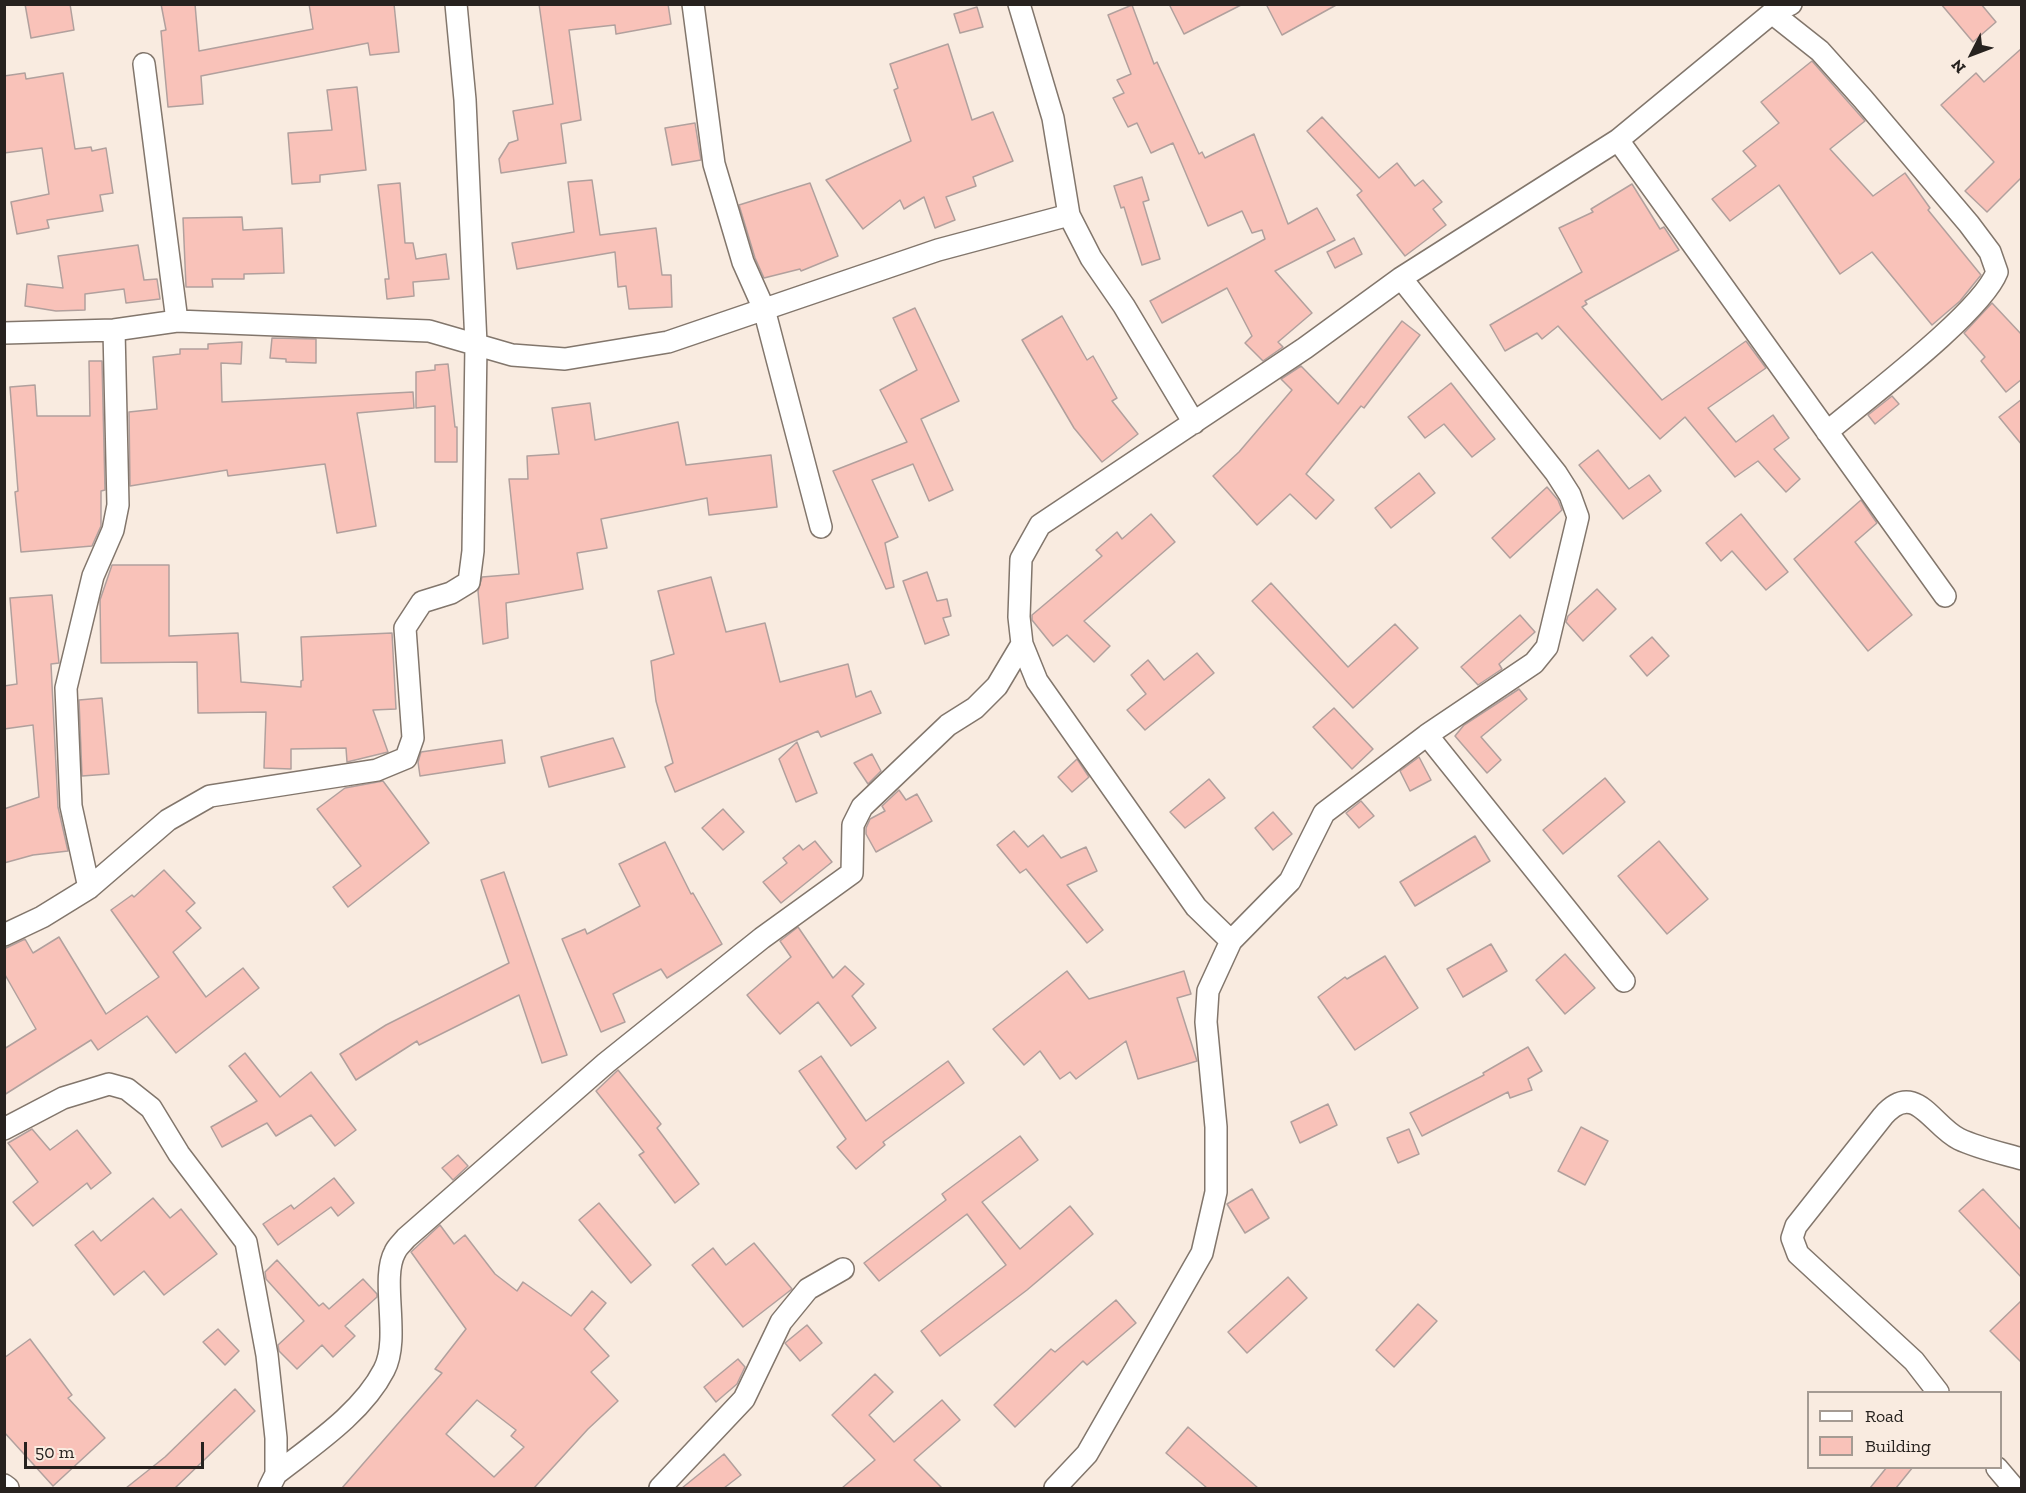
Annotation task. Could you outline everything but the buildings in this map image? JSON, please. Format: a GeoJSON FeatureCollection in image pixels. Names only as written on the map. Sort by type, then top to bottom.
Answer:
{"type":"FeatureCollection","features":[{"type":"Feature","properties":{"kind":"street"},"geometry":{"type":"LineString","coordinates":[[4,935],[42,917],[89,888],[168,820],[210,796],[377,770],[406,758],[412,738],[405,628],[422,602],[451,594],[469,582],[472,551],[476,344],[465,100],[456,4]]}},
{"type":"Feature","properties":{"kind":"street"},"geometry":{"type":"LineString","coordinates":[[693,4],[714,164],[743,262],[764,309],[821,526]]}},
{"type":"Feature","properties":{"kind":"street"},"geometry":{"type":"LineString","coordinates":[[1019,4],[1053,118],[1069,215],[1091,258],[1124,306],[1194,423]]}},
{"type":"Feature","properties":{"kind":"street"},"geometry":{"type":"LineString","coordinates":[[1231,940],[1196,907],[1036,681],[1022,644],[1019,617],[1021,559],[1040,525],[1305,348],[1401,278],[1618,140],[1781,9],[1863,99],[1969,224],[1990,252],[1997,272],[1992,286],[1937,339],[1827,432]]}},
{"type":"Feature","properties":{"kind":"street"},"geometry":{"type":"LineString","coordinates":[[144,64],[177,321]]}},
{"type":"Feature","properties":{"kind":"street"},"geometry":{"type":"LineString","coordinates":[[1618,140],[1945,596]]}},
{"type":"Feature","properties":{"kind":"street"},"geometry":{"type":"LineString","coordinates":[[4,333],[114,330],[177,321],[429,331],[512,355],[565,359],[668,342],[938,250],[1069,215]]}},
{"type":"Feature","properties":{"kind":"street"},"geometry":{"type":"LineString","coordinates":[[1055,1488],[1087,1454],[1202,1253],[1216,1192],[1216,1127],[1206,1022],[1208,991],[1231,940],[1290,880],[1324,813],[1426,735],[1534,663],[1547,647],[1578,517],[1570,495],[1556,473],[1401,278]]}},
{"type":"Feature","properties":{"kind":"street"},"geometry":{"type":"LineString","coordinates":[[89,888],[71,806],[66,688],[93,576],[113,530],[118,505],[114,330]]}},
{"type":"Feature","properties":{"kind":"street"},"geometry":{"type":"LineString","coordinates":[[272,1481],[347,1419],[385,1369],[390,1345],[390,1269],[395,1252],[406,1238],[606,1063],[762,938],[852,873],[853,825],[862,807],[948,724],[975,708],[998,686],[1022,644]]}},
{"type":"Feature","properties":{"kind":"street"},"geometry":{"type":"LineString","coordinates":[[1426,735],[1624,981]]}},
{"type":"Feature","properties":{"kind":"street"},"geometry":{"type":"LineString","coordinates":[[4,1129],[63,1098],[109,1084],[127,1089],[151,1108],[179,1154],[246,1242],[267,1355],[276,1438],[272,1481]]}},
{"type":"Feature","properties":{"kind":"street"},"geometry":{"type":"LineString","coordinates":[[1937,1391],[1914,1361],[1798,1254],[1792,1238],[1796,1226],[1892,1105],[1904,1101],[1923,1108],[1957,1138],[2022,1159]]}},
{"type":"Feature","properties":{"kind":"street"},"geometry":{"type":"LineString","coordinates":[[660,1488],[744,1399],[781,1322],[808,1289],[843,1269]]}},
{"type":"Feature","properties":{"kind":"street"},"geometry":{"type":"LineString","coordinates":[[1999,1469],[2013,1488]]}},
{"type":"Feature","properties":{"kind":"street"},"geometry":{"type":"LineString","coordinates":[[4,1485],[8,1488]]}}]}
